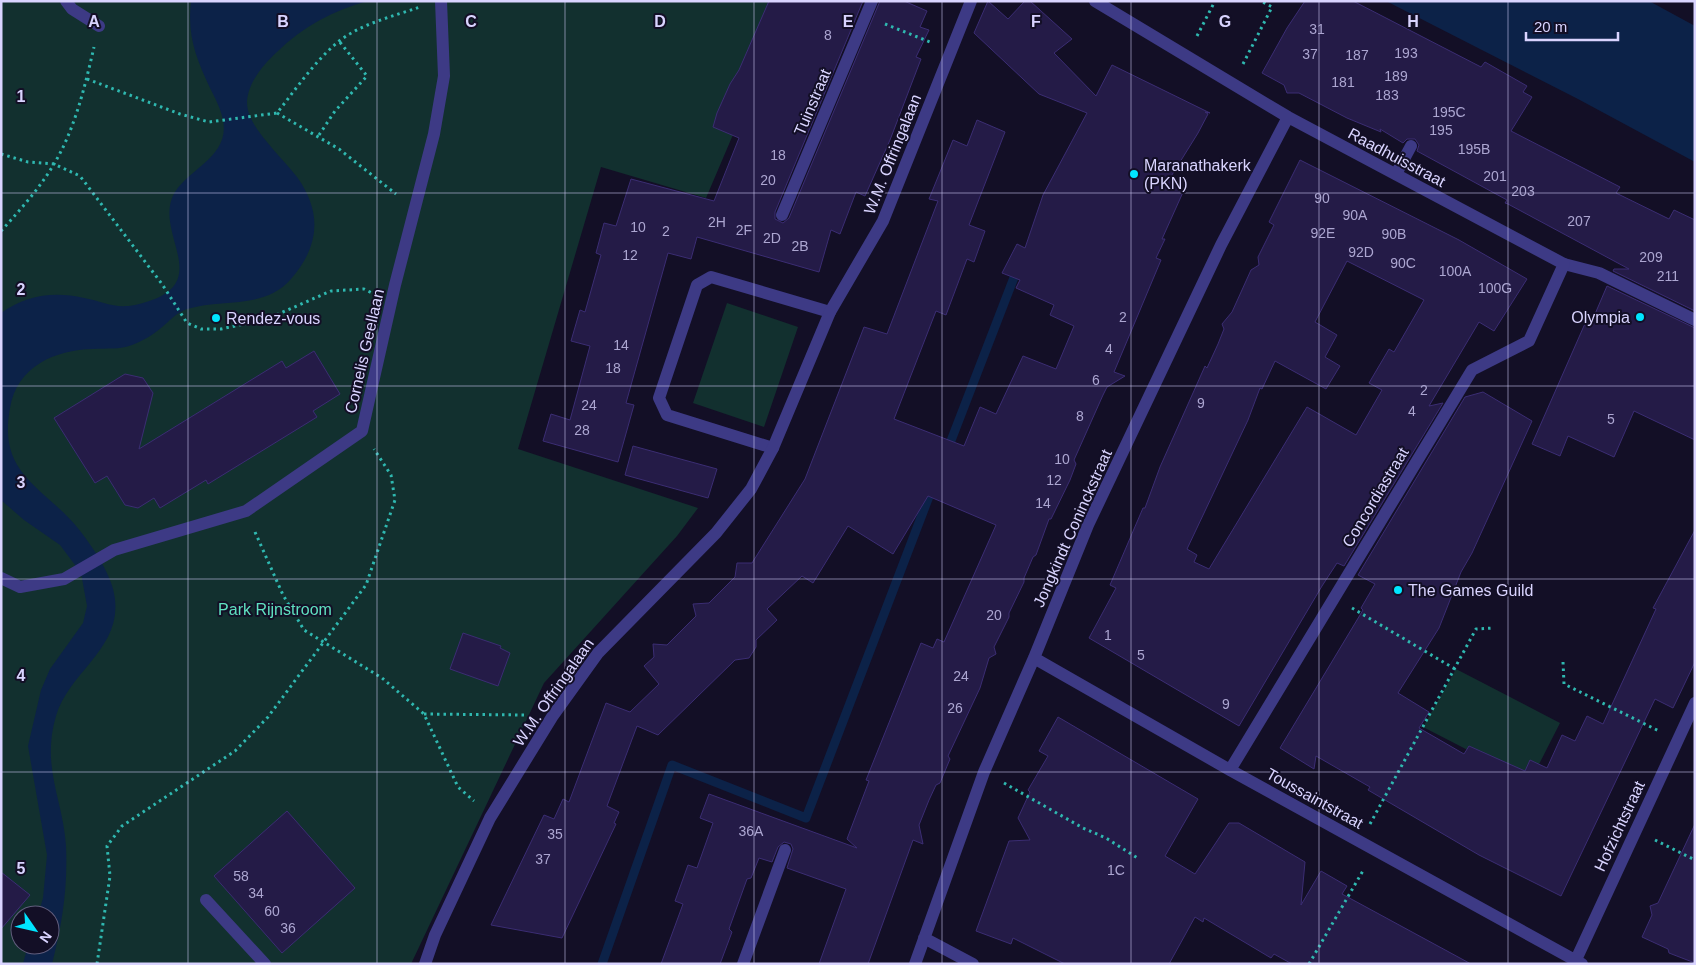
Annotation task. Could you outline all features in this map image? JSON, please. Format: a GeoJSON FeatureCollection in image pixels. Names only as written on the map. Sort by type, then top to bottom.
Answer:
{"type":"FeatureCollection","features":[{"type":"Feature","properties":{"kind":"street"},"geometry":{"type":"LineString","coordinates":[[66,1],[72,9],[99,26]]}},
{"type":"Feature","properties":{"kind":"street","name":"Tuinstraat"},"geometry":{"type":"LineString","coordinates":[[782,215],[872,1]]}},
{"type":"Feature","properties":{"kind":"street","name":"W.M. Offringalaan"},"geometry":{"type":"LineString","coordinates":[[425,964],[436,935],[490,818],[552,717],[598,653],[716,533],[751,489],[773,448],[830,312],[883,221],[971,1]]}},
{"type":"Feature","properties":{"kind":"street","name":"Raadhuisstraat"},"geometry":{"type":"LineString","coordinates":[[1095,1],[1288,117],[1564,264],[1598,272],[1695,320]]}},
{"type":"Feature","properties":{"kind":"street","name":"Cornelis Geellaan"},"geometry":{"type":"LineString","coordinates":[[1,578],[20,587],[64,579],[114,550],[246,511],[362,431],[391,301],[416,210],[434,134],[444,76],[434,3]]}},
{"type":"Feature","properties":{"kind":"street","name":"Jongkindt Coninckstraat"},"geometry":{"type":"LineString","coordinates":[[915,964],[984,772],[1034,658],[1088,525],[1221,245],[1288,117]]}},
{"type":"Feature","properties":{"kind":"street"},"geometry":{"type":"LineString","coordinates":[[1396,174],[1411,146]]}},
{"type":"Feature","properties":{"kind":"street","name":"Concordiastraat"},"geometry":{"type":"LineString","coordinates":[[1230,770],[1472,370],[1529,341],[1564,264]]}},
{"type":"Feature","properties":{"kind":"street"},"geometry":{"type":"LineString","coordinates":[[773,448],[667,415],[659,398],[697,285],[711,277],[830,312]]}},
{"type":"Feature","properties":{"kind":"street","name":"Toussaintstraat"},"geometry":{"type":"LineString","coordinates":[[1034,658],[1230,770],[1577,963]]}},
{"type":"Feature","properties":{"kind":"street","name":"Hofzichtstraat"},"geometry":{"type":"LineString","coordinates":[[1577,963],[1634,830],[1695,703]]}},
{"type":"Feature","properties":{"kind":"street"},"geometry":{"type":"LineString","coordinates":[[743,964],[784,850]]}},
{"type":"Feature","properties":{"kind":"street"},"geometry":{"type":"LineString","coordinates":[[206,900],[265,964]]}},
{"type":"Feature","properties":{"kind":"street"},"geometry":{"type":"LineString","coordinates":[[924,938],[974,964]]}},
{"type":"Feature","properties":{"kind":"path"},"geometry":{"type":"LineString","coordinates":[[1187,56],[1215,1]]}},
{"type":"Feature","properties":{"kind":"path"},"geometry":{"type":"LineString","coordinates":[[1261,1],[1272,7]]}},
{"type":"Feature","properties":{"kind":"path"},"geometry":{"type":"LineString","coordinates":[[1246,59],[1275,1]]}},
{"type":"Feature","properties":{"kind":"path"},"geometry":{"type":"LineString","coordinates":[[277,113],[315,64],[339,41],[355,31],[434,3]]}},
{"type":"Feature","properties":{"kind":"path"},"geometry":{"type":"LineString","coordinates":[[866,17],[951,50]]}},
{"type":"Feature","properties":{"kind":"path"},"geometry":{"type":"LineString","coordinates":[[1,231],[30,198],[54,164],[72,125],[87,79],[99,26]]}},
{"type":"Feature","properties":{"kind":"path"},"geometry":{"type":"LineString","coordinates":[[320,136],[335,111],[367,76],[339,41]]}},
{"type":"Feature","properties":{"kind":"path"},"geometry":{"type":"LineString","coordinates":[[87,79],[180,114],[209,122],[277,113],[339,148],[416,210]]}},
{"type":"Feature","properties":{"kind":"path"},"geometry":{"type":"LineString","coordinates":[[1,154],[28,162],[54,164],[80,176],[162,284],[187,323],[201,329],[221,329],[267,320],[331,291],[364,289],[391,301]]}},
{"type":"Feature","properties":{"kind":"path"},"geometry":{"type":"LineString","coordinates":[[97,964],[110,876],[108,846],[122,826],[235,751],[268,717],[366,585],[395,500],[391,475],[362,431]]}},
{"type":"Feature","properties":{"kind":"path"},"geometry":{"type":"LineString","coordinates":[[246,511],[284,595],[304,630],[382,678],[424,714],[458,788],[490,818]]}},
{"type":"Feature","properties":{"kind":"path"},"geometry":{"type":"LineString","coordinates":[[1333,597],[1455,669]]}},
{"type":"Feature","properties":{"kind":"path"},"geometry":{"type":"LineString","coordinates":[[1360,841],[1476,629],[1493,628]]}},
{"type":"Feature","properties":{"kind":"path"},"geometry":{"type":"LineString","coordinates":[[1563,662],[1564,684],[1677,741]]}},
{"type":"Feature","properties":{"kind":"path"},"geometry":{"type":"LineString","coordinates":[[424,714],[552,717]]}},
{"type":"Feature","properties":{"kind":"path"},"geometry":{"type":"LineString","coordinates":[[984,772],[1083,828],[1106,838],[1139,859]]}},
{"type":"Feature","properties":{"kind":"path"},"geometry":{"type":"LineString","coordinates":[[1634,830],[1695,860]]}},
{"type":"Feature","properties":{"kind":"path"},"geometry":{"type":"LineString","coordinates":[[1309,964],[1375,850]]}},
{"type":"Feature","properties":{"kind":"green space","name":"Park Rijnstroom"},"geometry":{"type":"Polygon","coordinates":[[[1,1],[790,1],[706,198],[601,167],[518,449],[698,508],[677,536],[544,683],[411,964],[1,964],[1,1]]]}},
{"type":"Feature","properties":{"kind":"green space"},"geometry":{"type":"Polygon","coordinates":[[[727,303],[798,327],[764,427],[693,403],[727,303]]]}},
{"type":"Feature","properties":{"kind":"green space"},"geometry":{"type":"Polygon","coordinates":[[[1456,669],[1560,723],[1530,782],[1423,727],[1456,669]]]}},
{"type":"Feature","properties":{"kind":"water"},"geometry":{"type":"Polygon","coordinates":[[[191,1],[368,1],[331,14],[297,35],[267,62],[250,87],[247,108],[254,124],[297,177],[311,204],[314,217],[312,242],[307,255],[291,279],[280,289],[256,299],[187,309],[176,315],[158,331],[140,342],[127,347],[79,350],[52,357],[29,371],[14,393],[8,427],[9,443],[13,456],[19,468],[28,479],[70,519],[92,548],[110,579],[115,609],[112,626],[105,642],[63,699],[56,716],[52,734],[51,751],[54,783],[66,846],[64,906],[60,929],[60,905],[41,905],[47,855],[28,746],[41,690],[50,669],[83,623],[87,606],[81,573],[60,545],[24,520],[1,500],[1,313],[30,298],[51,295],[73,296],[115,306],[135,305],[161,296],[174,285],[179,272],[178,257],[170,224],[170,208],[175,192],[215,152],[221,143],[224,132],[221,112],[194,46],[190,14],[191,1]]]}},
{"type":"Feature","properties":{"kind":"water"},"geometry":{"type":"Polygon","coordinates":[[[1386,1],[1649,1],[1695,26],[1695,162],[1578,99],[1386,1]]]}},
{"type":"Feature","properties":{"kind":"water"},"geometry":{"type":"Polygon","coordinates":[[[25,955],[54,955],[52,964],[23,964],[25,955]]]}},
{"type":"Feature","properties":{"kind":"building"},"geometry":{"type":"Polygon","coordinates":[[[769,1],[863,1],[775,212],[775,219],[783,223],[789,218],[880,1],[904,1],[927,11],[920,27],[929,30],[916,57],[921,59],[890,140],[865,196],[856,192],[840,234],[831,230],[819,272],[697,237],[691,259],[668,253],[626,403],[634,405],[618,462],[543,441],[551,414],[570,420],[590,346],[571,341],[580,310],[585,312],[601,255],[596,253],[604,223],[616,226],[631,179],[714,201],[739,138],[713,127],[717,113],[730,84],[739,70],[769,1]]]}},
{"type":"Feature","properties":{"kind":"building"},"geometry":{"type":"Polygon","coordinates":[[[988,1],[1008,19],[1025,1],[1030,1],[1072,39],[1054,53],[1096,96],[1112,65],[1210,113],[1205,112],[1208,114],[1198,133],[1170,178],[1172,179],[1170,183],[1184,190],[1162,239],[1165,239],[1156,258],[1161,260],[1114,372],[1125,376],[1107,387],[1074,460],[1076,464],[1070,480],[1051,519],[1049,519],[1036,555],[1033,557],[1009,617],[994,647],[996,654],[989,658],[980,688],[948,756],[950,759],[940,783],[936,785],[929,800],[919,825],[923,844],[913,840],[868,964],[819,964],[846,889],[787,868],[793,849],[791,844],[784,842],[778,847],[772,862],[759,858],[751,878],[747,879],[729,929],[732,932],[720,964],[661,964],[683,904],[675,901],[688,865],[697,868],[713,823],[700,818],[709,794],[857,848],[847,839],[869,781],[866,780],[921,643],[933,648],[937,639],[944,642],[996,525],[928,496],[893,554],[848,526],[813,583],[802,576],[767,609],[777,620],[756,640],[756,647],[749,658],[735,660],[658,735],[637,726],[607,806],[619,812],[614,823],[616,824],[562,938],[491,925],[544,815],[554,819],[563,799],[569,802],[606,703],[630,712],[659,684],[644,666],[654,657],[653,644],[667,645],[696,616],[693,604],[709,603],[735,577],[737,563],[752,563],[805,479],[864,327],[887,334],[938,201],[929,199],[953,140],[967,146],[977,120],[1005,132],[969,225],[985,231],[974,262],[967,259],[946,315],[936,311],[894,419],[964,446],[980,407],[996,414],[1023,356],[1056,369],[1074,326],[1050,315],[1054,305],[1016,288],[1020,280],[1002,273],[1017,244],[1025,248],[1043,195],[1087,113],[1039,94],[974,33],[988,1]]]}},
{"type":"Feature","properties":{"kind":"building"},"geometry":{"type":"Polygon","coordinates":[[[1305,1],[1353,1],[1481,67],[1485,62],[1527,86],[1523,92],[1532,97],[1511,131],[1620,187],[1616,193],[1669,219],[1674,210],[1695,220],[1695,311],[1613,271],[1614,269],[1629,269],[1505,203],[1507,200],[1417,151],[1419,145],[1415,139],[1407,139],[1403,143],[1380,129],[1381,132],[1347,118],[1299,93],[1287,93],[1284,85],[1262,73],[1287,28],[1305,1]]]}},
{"type":"Feature","properties":{"kind":"building"},"geometry":{"type":"Polygon","coordinates":[[[1300,160],[1459,240],[1527,279],[1494,331],[1479,322],[1429,406],[1443,403],[1344,566],[1337,563],[1322,586],[1239,726],[1089,638],[1116,588],[1110,585],[1205,366],[1207,368],[1218,344],[1224,329],[1222,324],[1232,312],[1251,270],[1259,265],[1258,257],[1274,225],[1269,222],[1300,160]],[[1347,261],[1315,322],[1337,335],[1325,357],[1340,366],[1326,389],[1275,361],[1262,389],[1260,388],[1248,420],[1187,549],[1197,555],[1194,562],[1209,569],[1307,407],[1356,435],[1382,390],[1369,383],[1389,349],[1394,352],[1424,300],[1347,261]]]}},
{"type":"Feature","properties":{"kind":"building"},"geometry":{"type":"Polygon","coordinates":[[[1607,286],[1695,328],[1695,440],[1634,411],[1614,457],[1568,436],[1560,456],[1532,444],[1587,319],[1592,321],[1607,286]]]}},
{"type":"Feature","properties":{"kind":"building"},"geometry":{"type":"Polygon","coordinates":[[[314,351],[340,394],[313,411],[317,417],[208,484],[206,480],[160,508],[154,498],[138,508],[125,505],[107,476],[95,483],[54,418],[125,374],[143,378],[153,393],[139,449],[282,361],[286,368],[314,351]]]}},
{"type":"Feature","properties":{"kind":"building"},"geometry":{"type":"Polygon","coordinates":[[[1483,392],[1532,421],[1472,553],[1461,572],[1439,628],[1398,693],[1429,712],[1419,728],[1464,754],[1469,746],[1525,771],[1530,760],[1547,768],[1562,735],[1575,741],[1587,716],[1603,724],[1656,609],[1653,608],[1695,530],[1695,662],[1673,708],[1655,699],[1561,896],[1479,855],[1368,790],[1370,787],[1316,756],[1314,769],[1280,748],[1363,610],[1361,608],[1375,584],[1358,575],[1465,397],[1483,392]]]}},
{"type":"Feature","properties":{"kind":"building"},"geometry":{"type":"Polygon","coordinates":[[[633,446],[717,469],[708,498],[625,475],[633,446]]]}},
{"type":"Feature","properties":{"kind":"building"},"geometry":{"type":"Polygon","coordinates":[[[463,633],[501,646],[500,648],[510,653],[498,686],[450,669],[463,633]]]}},
{"type":"Feature","properties":{"kind":"building"},"geometry":{"type":"Polygon","coordinates":[[[1058,717],[1198,799],[1165,856],[1195,874],[1229,823],[1239,823],[1305,862],[1301,905],[1321,871],[1347,886],[1342,894],[1471,964],[1292,964],[1274,954],[1271,958],[1204,918],[1203,922],[1195,917],[1169,964],[1065,964],[1013,938],[1011,944],[976,931],[1009,841],[1030,840],[1018,818],[1030,792],[1028,790],[1048,756],[1039,751],[1058,717]]]}},
{"type":"Feature","properties":{"kind":"building"},"geometry":{"type":"Polygon","coordinates":[[[287,811],[355,888],[282,953],[214,876],[287,811]]]}},
{"type":"Feature","properties":{"kind":"building"},"geometry":{"type":"Polygon","coordinates":[[[1695,824],[1695,963],[1669,953],[1668,949],[1642,937],[1652,915],[1650,906],[1658,903],[1695,824]]]}},
{"type":"Feature","properties":{"kind":"building"},"geometry":{"type":"Polygon","coordinates":[[[1,872],[30,895],[21,905],[10,905],[10,918],[1,929],[1,872]]]}},
{"type":"Feature","properties":{"kind":"waterway"},"geometry":{"type":"LineString","coordinates":[[947,451],[1018,267]]}},
{"type":"Feature","properties":{"kind":"waterway"},"geometry":{"type":"LineString","coordinates":[[602,964],[672,765],[806,818],[933,486]]}},
{"type":"Feature","properties":{"kind":"place","name":"Maranathakerk (PKN)"},"geometry":{"type":"Point","coordinates":[1134,174]}},
{"type":"Feature","properties":{"kind":"place","name":"Olympia"},"geometry":{"type":"Point","coordinates":[1640,317]}},
{"type":"Feature","properties":{"kind":"place","name":"Rendez-vous"},"geometry":{"type":"Point","coordinates":[216,318]}},
{"type":"Feature","properties":{"kind":"place","name":"The Games Guild"},"geometry":{"type":"Point","coordinates":[1398,590]}}]}
